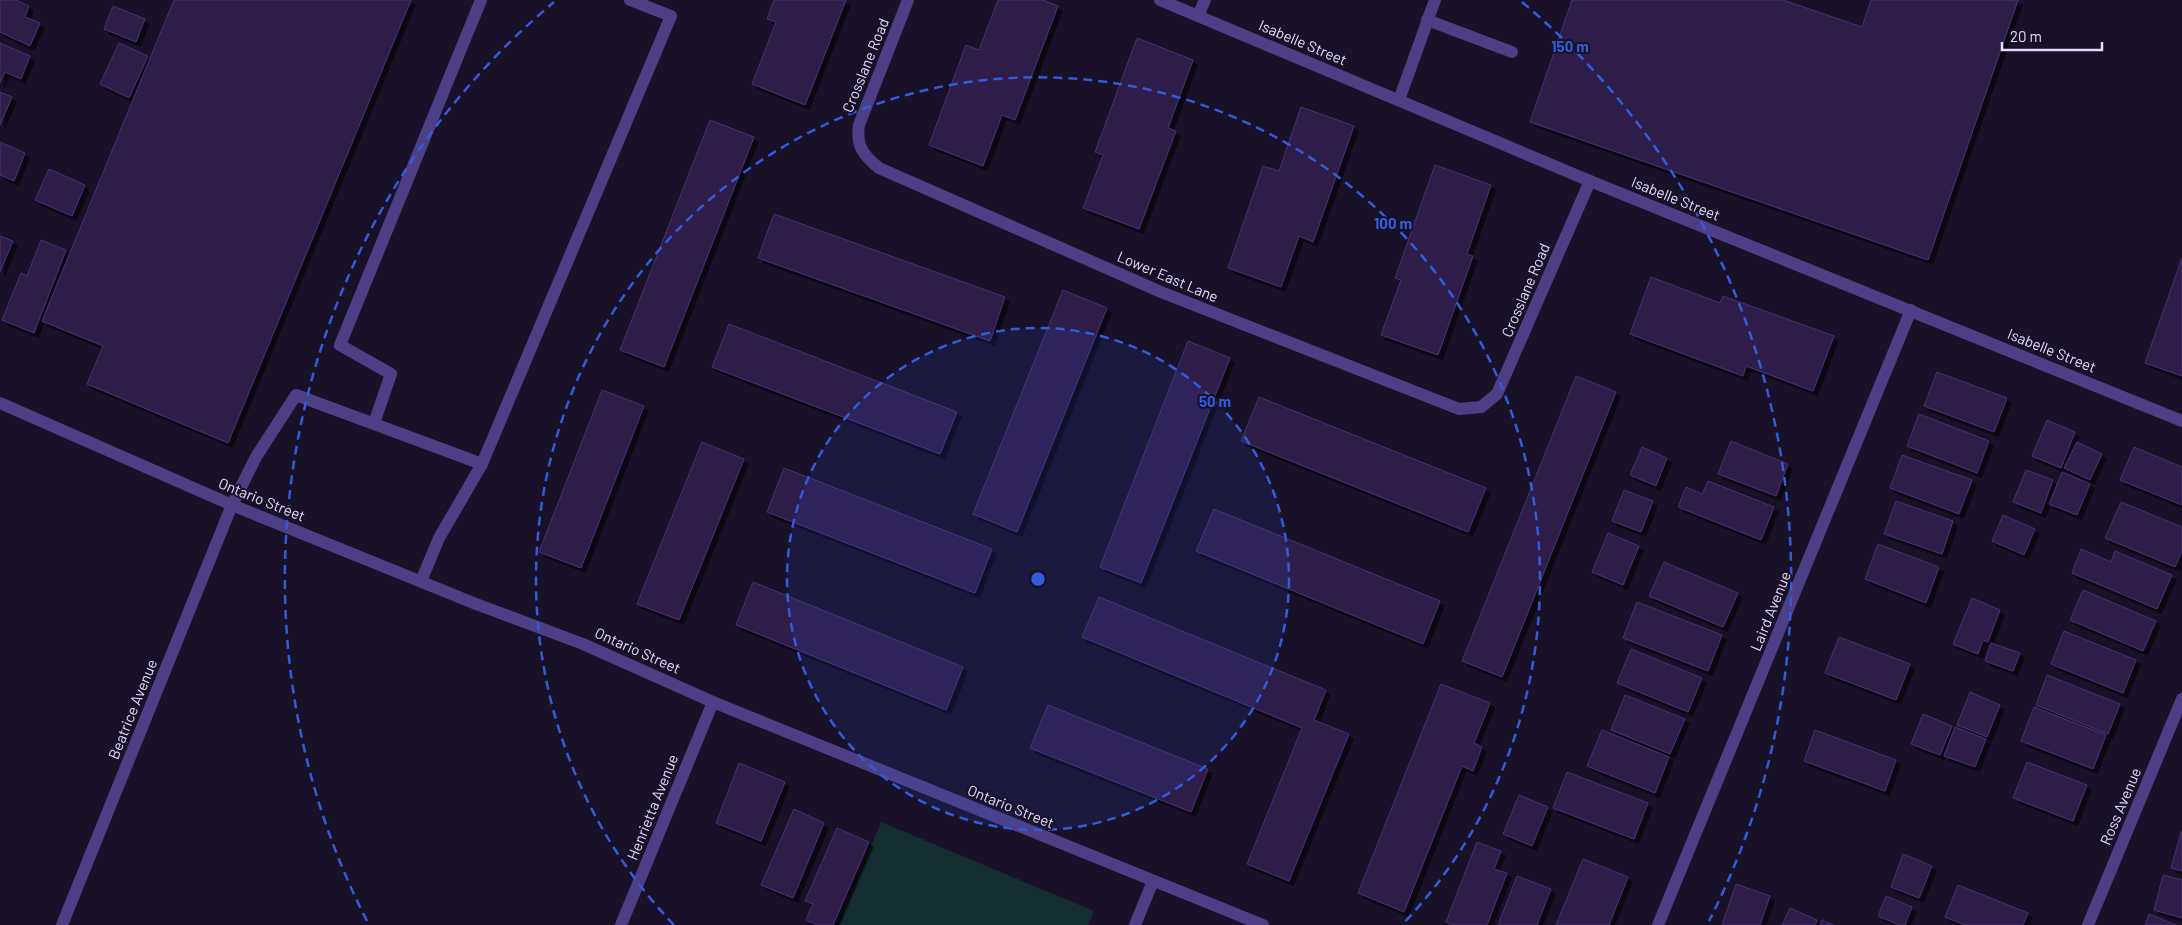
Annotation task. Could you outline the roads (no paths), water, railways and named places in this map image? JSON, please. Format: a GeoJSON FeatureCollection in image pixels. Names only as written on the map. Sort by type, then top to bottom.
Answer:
{"type":"FeatureCollection","features":[{"type":"Feature","properties":{"kind":"street"},"geometry":{"type":"LineString","coordinates":[[481,0],[340,345],[391,374],[374,423],[482,464]]}},
{"type":"Feature","properties":{"kind":"street"},"geometry":{"type":"LineString","coordinates":[[421,581],[439,538],[482,464],[671,16],[630,0]]}},
{"type":"Feature","properties":{"kind":"street","name":"Crosslane Road"},"geometry":{"type":"LineString","coordinates":[[858,143],[859,124],[908,0]]}},
{"type":"Feature","properties":{"kind":"street","name":"Isabelle Street"},"geometry":{"type":"LineString","coordinates":[[1160,0],[1590,181],[2182,421]]}},
{"type":"Feature","properties":{"kind":"street"},"geometry":{"type":"LineString","coordinates":[[1198,16],[1205,0]]}},
{"type":"Feature","properties":{"kind":"street"},"geometry":{"type":"LineString","coordinates":[[1399,100],[1435,0]]}},
{"type":"Feature","properties":{"kind":"street"},"geometry":{"type":"LineString","coordinates":[[1427,20],[1512,52]]}},
{"type":"Feature","properties":{"kind":"street","name":"Lower East Lane"},"geometry":{"type":"LineString","coordinates":[[858,143],[866,157],[879,168],[1161,292],[1458,409],[1481,407]]}},
{"type":"Feature","properties":{"kind":"street","name":"Crosslane Road"},"geometry":{"type":"LineString","coordinates":[[1481,407],[1497,394],[1590,181]]}},
{"type":"Feature","properties":{"kind":"street","name":"Laird Avenue"},"geometry":{"type":"LineString","coordinates":[[1658,925],[1911,310]]}},
{"type":"Feature","properties":{"kind":"street","name":"Beatrice Avenue"},"geometry":{"type":"LineString","coordinates":[[62,925],[232,504],[256,457],[296,395],[374,423]]}},
{"type":"Feature","properties":{"kind":"street","name":"Ontario Street"},"geometry":{"type":"LineString","coordinates":[[0,403],[232,504],[421,581],[583,644],[713,702],[1263,925]]}},
{"type":"Feature","properties":{"kind":"street","name":"Ross Avenue"},"geometry":{"type":"LineString","coordinates":[[2088,925],[2182,699]]}},
{"type":"Feature","properties":{"kind":"street","name":"Henrietta Avenue"},"geometry":{"type":"LineString","coordinates":[[620,925],[713,702]]}},
{"type":"Feature","properties":{"kind":"street"},"geometry":{"type":"LineString","coordinates":[[1135,925],[1153,881]]}}]}
